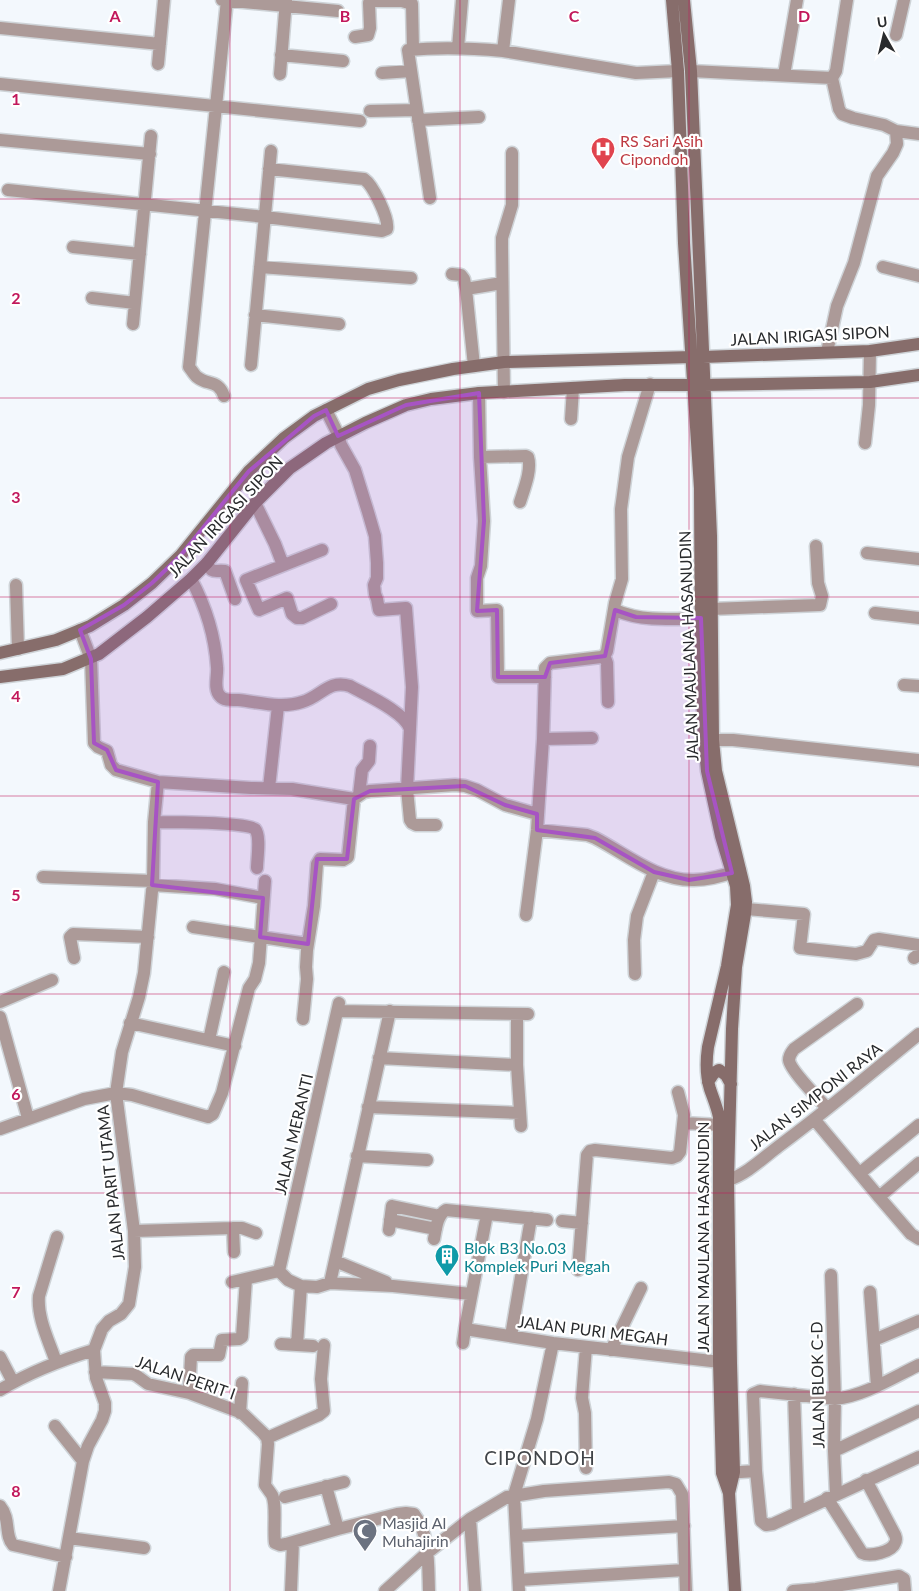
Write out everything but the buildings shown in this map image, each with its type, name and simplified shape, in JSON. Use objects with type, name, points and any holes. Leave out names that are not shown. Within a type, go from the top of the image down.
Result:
[{"type":"street","points":[[158,64],[164,0]]},
{"type":"street","points":[[222,0],[286,3],[338,11]]},
{"type":"street","points":[[224,396],[222,390],[214,383],[198,378],[189,367],[227,0]]},
{"type":"street","points":[[458,48],[462,0]]},
{"type":"street","points":[[504,51],[509,0]]},
{"type":"street","name":"JALAN MAULANA HASANUDIN","points":[[672,0],[683,210],[696,383],[711,536],[711,609],[718,740],[707,771],[716,815],[736,886],[737,905],[723,985],[708,1047],[708,1082],[716,1105],[713,1121],[724,1296]]},
{"type":"street","name":"JALAN MAULANA HASANUDIN","points":[[684,0],[676,71],[697,209],[694,359]]},
{"type":"street","points":[[784,75],[797,0]]},
{"type":"street","points":[[847,0],[836,71],[832,78],[839,109],[842,114],[853,118],[884,125],[896,131],[919,134]]},
{"type":"street","points":[[896,34],[904,0]]},
{"type":"street","points":[[354,37],[368,36],[370,28],[369,3],[373,1],[402,1],[412,4],[413,49]]},
{"type":"street","points":[[280,74],[286,3]]},
{"type":"street","points":[[0,28],[160,44]]},
{"type":"street","points":[[430,198],[408,50],[458,48],[504,51],[636,74],[676,71],[832,78]]},
{"type":"street","points":[[281,56],[343,60]]},
{"type":"street","points":[[382,73],[411,71]]},
{"type":"street","points":[[0,84],[360,121]]},
{"type":"street","points":[[370,111],[479,117]]},
{"type":"street","points":[[827,352],[837,306],[854,263],[877,176],[897,144],[896,131]]},
{"type":"street","points":[[133,324],[151,136]]},
{"type":"street","points":[[0,140],[150,154]]},
{"type":"street","points":[[251,364],[271,151]]},
{"type":"street","points":[[505,391],[502,238],[512,205],[512,153]]},
{"type":"street","points":[[8,190],[265,216],[382,232],[387,229],[388,225],[373,190],[364,179],[269,169]]},
{"type":"street","points":[[683,210],[697,209]]},
{"type":"street","points":[[73,247],[140,254]]},
{"type":"street","points":[[260,266],[410,278]]},
{"type":"street","points":[[884,267],[919,276]]},
{"type":"street","points":[[452,274],[461,275],[464,279],[474,366]]},
{"type":"street","points":[[466,289],[502,283]]},
{"type":"street","points":[[92,298],[135,303]]},
{"type":"street","points":[[255,315],[339,324]]},
{"type":"street","name":"JALAN IRIGASI SIPON","points":[[0,653],[81,633],[124,605],[152,583],[181,555],[250,471],[284,438],[314,416],[327,413],[368,389],[391,382],[474,366],[504,363],[657,358],[694,359],[827,352],[870,352],[919,344]]},
{"type":"street","points":[[865,443],[870,380],[870,352]]},
{"type":"street","name":"JALAN IRIGASI SIPON","points":[[0,677],[63,669],[99,654],[147,617],[191,579],[256,503],[290,468],[337,434],[406,405],[431,399],[505,391],[655,384],[870,380],[919,375]]},
{"type":"street","name":"JALAN MAULANA HASANUDIN","points":[[696,383],[700,488],[698,619],[701,671],[718,740]]},
{"type":"street","points":[[604,655],[608,648],[622,579],[620,527],[628,457],[655,384]]},
{"type":"street","points":[[571,419],[573,388]]},
{"type":"street","points":[[479,394],[484,521],[481,566],[477,578],[477,612],[497,610],[498,678],[545,677]]},
{"type":"street","points":[[327,413],[355,470],[374,536],[377,563],[377,578],[374,585],[379,610],[406,608],[412,687],[407,788],[410,820],[416,825],[436,825]]},
{"type":"street","points":[[480,457],[528,457],[528,473],[520,502]]},
{"type":"street","points":[[256,503],[283,565]]},
{"type":"street","points":[[711,609],[820,605],[822,596],[818,583],[816,546]]},
{"type":"street","points":[[322,550],[246,580],[259,610],[287,598],[292,614],[297,618],[302,618],[331,604]]},
{"type":"street","points":[[867,553],[919,559]]},
{"type":"street","points":[[206,562],[210,569],[214,571],[225,571],[235,599]]},
{"type":"street","points":[[191,579],[197,590],[212,634],[219,696],[229,700],[251,701],[278,706],[309,700],[335,684],[342,684],[350,686],[400,715],[408,723],[410,729]]},
{"type":"street","points":[[16,585],[18,649]]},
{"type":"street","points":[[615,610],[636,617],[698,619]]},
{"type":"street","points":[[875,613],[919,618]]},
{"type":"street","points":[[81,633],[91,657],[94,743],[107,751],[111,765],[116,770],[158,782],[292,789],[356,797],[370,791],[455,785],[465,786],[477,790],[505,806],[537,814]]},
{"type":"street","points":[[526,915],[536,830],[546,666],[604,655]]},
{"type":"street","points":[[604,655],[607,663],[608,702]]},
{"type":"street","points":[[904,685],[919,686]]},
{"type":"street","points":[[268,788],[278,706]]},
{"type":"street","points":[[543,739],[592,738]]},
{"type":"street","points":[[718,740],[919,760]]},
{"type":"street","points":[[303,1019],[308,979],[306,967],[308,944],[318,861],[322,859],[343,860],[348,857],[356,797],[362,770],[369,761],[370,746]]},
{"type":"street","name":"JALAN PARIT UTAMA","points":[[59,1591],[83,1461],[105,1411],[105,1403],[95,1372],[94,1350],[102,1328],[121,1314],[129,1304],[135,1267],[134,1231],[116,1093],[122,1052],[139,997],[144,973],[153,883],[154,822],[158,782]]},
{"type":"street","points":[[154,822],[251,826],[255,828],[257,833],[257,868]]},
{"type":"street","points":[[536,830],[587,835],[654,872],[689,880],[705,879],[732,873]]},
{"type":"street","points":[[635,974],[634,940],[637,916],[654,872]]},
{"type":"street","name":"JALAN MAULANA HASANUDIN","points":[[732,873],[744,886],[746,908],[736,967],[731,1052],[731,1179],[721,1362],[735,1591]]},
{"type":"street","points":[[43,877],[153,883],[215,889],[263,898]]},
{"type":"street","points":[[0,1129],[84,1099],[116,1093],[132,1095],[208,1117],[214,1114],[222,1093],[249,988],[255,979],[259,963],[263,898],[266,881]]},
{"type":"street","points":[[746,908],[804,914],[800,948],[856,954],[868,951],[874,940],[879,939],[919,945]]},
{"type":"street","points":[[193,927],[308,944]]},
{"type":"street","points":[[74,958],[70,937],[73,934],[148,937]]},
{"type":"street","points":[[208,1040],[224,972]]},
{"type":"street","points":[[0,1002],[52,980]]},
{"type":"street","points":[[827,1108],[795,1072],[789,1060],[790,1054],[794,1049],[857,1004]]},
{"type":"street","name":"JALAN MERANTI","points":[[279,1271],[338,1007],[390,1011]]},
{"type":"street","points":[[330,1283],[390,1011],[522,1014],[517,1065],[520,1126]]},
{"type":"street","points":[[0,1017],[28,1118]]},
{"type":"street","points":[[130,1023],[235,1046]]},
{"type":"street","name":"JALAN SIMPONI RAYA","points":[[731,1179],[751,1167],[814,1119],[919,1034]]},
{"type":"street","points":[[708,1047],[713,1061],[719,1064],[727,1062],[731,1052]]},
{"type":"street","points":[[379,1058],[517,1065]]},
{"type":"street","points":[[708,1082],[712,1075],[719,1070],[726,1075],[731,1084]]},
{"type":"street","points":[[578,1270],[587,1155],[590,1150],[595,1150],[672,1158],[677,1156],[680,1152],[688,1119],[678,1092]]},
{"type":"street","points":[[368,1106],[520,1113]]},
{"type":"street","points":[[688,1119],[713,1121]]},
{"type":"street","points":[[814,1119],[911,1234],[919,1239]]},
{"type":"street","points":[[860,1173],[919,1125]]},
{"type":"street","points":[[357,1156],[428,1160]]},
{"type":"street","points":[[879,1197],[919,1163]]},
{"type":"street","points":[[440,1216],[392,1206],[390,1225],[435,1234],[442,1212],[450,1210],[547,1220]]},
{"type":"street","points":[[463,1342],[487,1214]]},
{"type":"street","points":[[511,1336],[531,1218]]},
{"type":"street","points":[[562,1221],[582,1223]]},
{"type":"street","points":[[233,1228],[234,1252]]},
{"type":"street","points":[[134,1231],[242,1228],[256,1232]]},
{"type":"street","points":[[56,1362],[40,1315],[38,1302],[57,1237]]},
{"type":"street","points":[[335,1261],[394,1286]]},
{"type":"street","points":[[232,1282],[279,1271],[288,1280],[302,1286],[317,1287],[330,1283],[394,1286],[471,1294]]},
{"type":"street","name":"JALAN BLOK C-D","points":[[831,1275],[834,1399],[834,1451],[831,1496]]},
{"type":"street","points":[[189,1393],[192,1355],[219,1355],[222,1340],[239,1339],[242,1336],[246,1279]]},
{"type":"street","points":[[297,1345],[302,1286]]},
{"type":"street","points":[[611,1350],[641,1288]]},
{"type":"street","points":[[870,1292],[877,1386]]},
{"type":"street","points":[[874,1340],[919,1321]]},
{"type":"street","name":"JALAN PURI MEGAH","points":[[465,1328],[553,1343],[721,1362]]},
{"type":"street","points":[[553,1343],[537,1419],[514,1495],[519,1586],[685,1570]]},
{"type":"street","points":[[281,1344],[319,1346],[324,1411],[267,1438],[268,1451],[265,1485],[274,1500],[275,1543],[280,1545],[293,1542],[397,1514],[414,1514],[419,1520],[424,1534],[429,1591]]},
{"type":"street","points":[[586,1347],[582,1398],[585,1413],[586,1468]]},
{"type":"street","points":[[0,1390],[56,1362],[94,1350]]},
{"type":"street","points":[[0,1357],[13,1382]]},
{"type":"street","points":[[919,1365],[877,1386],[854,1395],[834,1399],[760,1391],[754,1394],[756,1471],[760,1521],[766,1525],[773,1524],[919,1457]]},
{"type":"street","name":"JALAN PERIT I","points":[[95,1372],[133,1374],[148,1384],[189,1393],[214,1401],[242,1413],[267,1438]]},
{"type":"street","points":[[240,1413],[242,1383]]},
{"type":"street","points":[[794,1394],[798,1512]]},
{"type":"street","points":[[834,1451],[919,1411]]},
{"type":"street","points":[[55,1426],[83,1461]]},
{"type":"street","points":[[728,1472],[756,1471]]},
{"type":"street","points":[[831,1496],[862,1553],[870,1555],[884,1551],[895,1545],[895,1535],[866,1480]]},
{"type":"street","points":[[285,1497],[344,1482]]},
{"type":"street","points":[[384,1591],[427,1553],[470,1519],[507,1497],[544,1491],[670,1482],[676,1484],[682,1494],[686,1591]]},
{"type":"street","points":[[326,1486],[338,1529]]},
{"type":"street","points":[[0,1506],[7,1519],[10,1540],[13,1545],[66,1557]]},
{"type":"street","points":[[470,1519],[474,1591]]},
{"type":"street","points":[[516,1536],[684,1526]]},
{"type":"street","points":[[69,1538],[144,1548]]},
{"type":"street","points":[[291,1591],[293,1542]]},
{"type":"street","points":[[793,1591],[899,1576],[904,1579],[905,1591]]},
{"type":"highlighted area","points":[[479,393],[484,521],[477,611],[497,610],[498,677],[545,677],[550,663],[605,656],[615,610],[636,617],[701,618],[707,771],[732,873],[689,880],[654,872],[595,838],[537,830],[537,814],[505,805],[465,786],[370,791],[354,799],[347,859],[317,859],[308,944],[260,937],[263,898],[152,885],[158,782],[116,770],[107,750],[94,743],[91,659],[80,630],[124,605],[152,583],[181,555],[249,471],[314,416],[326,410],[338,436],[406,405]]},
{"type":"place","name":"RS Sari Asih Cipondoh","points":[[603,170]]},
{"type":"place","name":"Blok B3 No.03 Komplek Puri Megah","points":[[447,1277]]},
{"type":"place","name":"Masjid Al Muhajirin","points":[[365,1552]]},
{"type":"district","name":"CIPONDOH","points":[[540,1457]]}]
